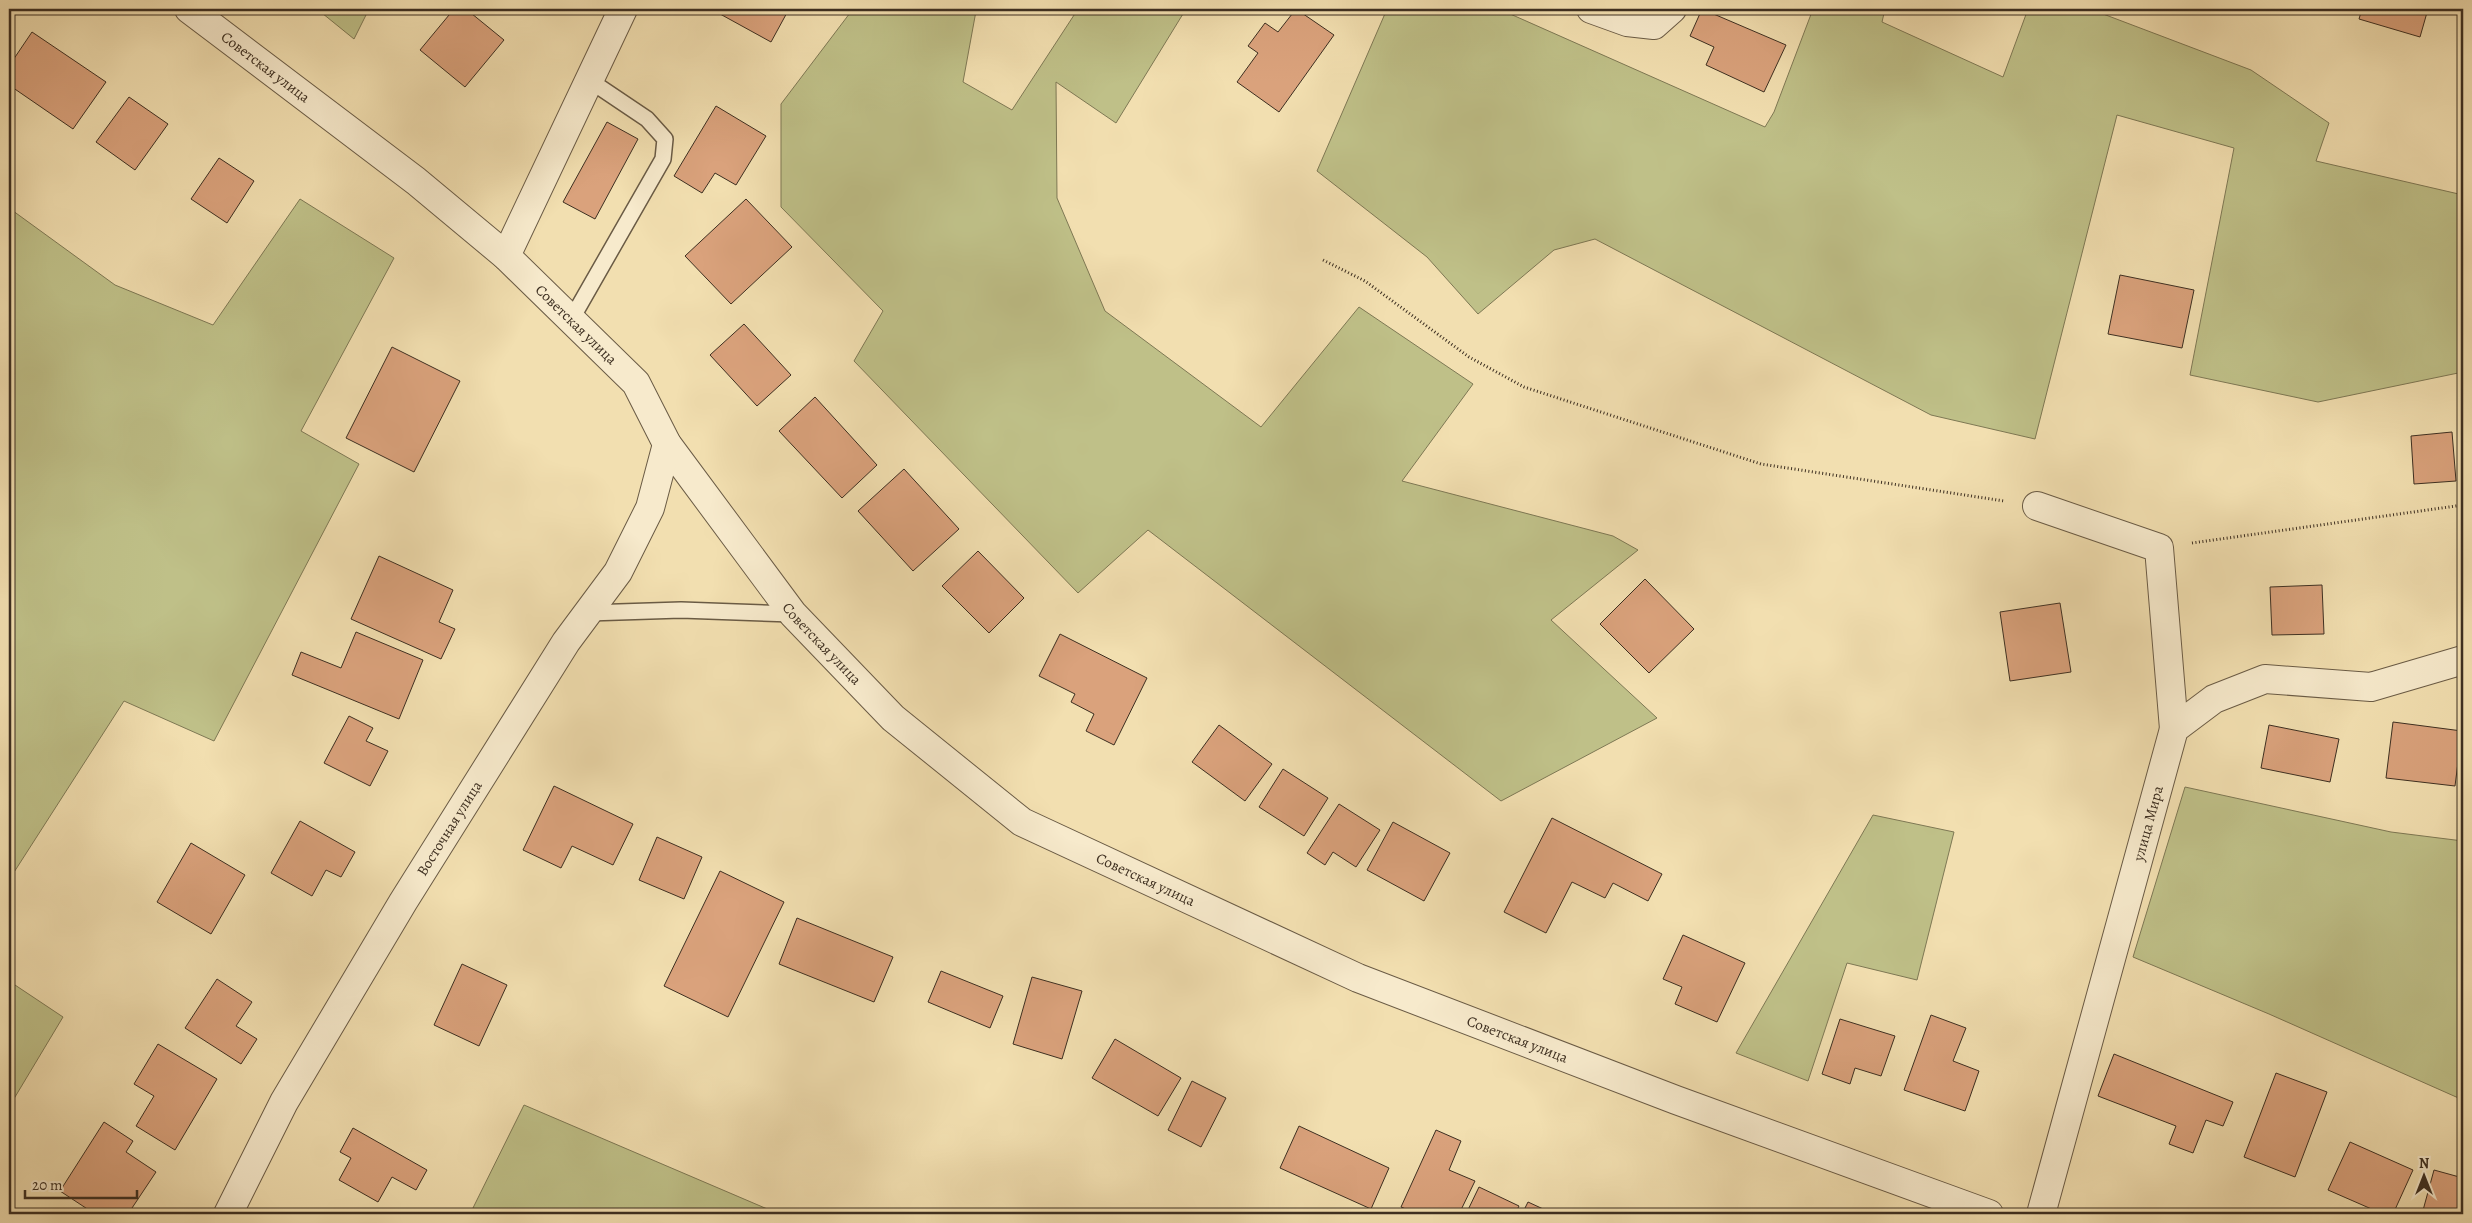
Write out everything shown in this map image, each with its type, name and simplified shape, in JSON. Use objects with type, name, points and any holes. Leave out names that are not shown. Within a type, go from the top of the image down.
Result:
[{"type":"street","name":"Советская улица","points":[[189,9],[416,181],[506,256],[572,320],[636,383],[667,444],[793,614],[893,718],[1022,822],[1358,978],[1676,1100],[1989,1214]]},
{"type":"street","points":[[506,256],[623,9]]},
{"type":"street","points":[[1591,9],[1627,22],[1654,25],[1672,9]]},
{"type":"street","name":"Восточная улица","points":[[228,1214],[284,1102],[403,902],[566,642],[618,572],[650,508],[667,444]]},
{"type":"street","points":[[2037,506],[2159,548],[2174,729]]},
{"type":"street","points":[[2174,729],[2214,699],[2265,679],[2371,687],[2463,660]]},
{"type":"street","name":"улица Мира","points":[[2041,1214],[2174,729]]},
{"type":"lane","points":[[572,320],[663,159],[665,139],[647,119],[589,80]]},
{"type":"lane","points":[[588,613],[681,610],[793,614]]},
{"type":"path","points":[[1322,260],[1364,281],[1469,357],[1524,387],[1762,464],[2037,506]]},
{"type":"path","points":[[2159,548],[2463,505]]},
{"type":"green space","points":[[317,9],[369,9],[354,39]]},
{"type":"green space","points":[[853,9],[974,9],[976,11],[963,82],[1012,110],[1078,9],[1186,9],[1116,123],[1056,82],[1057,198],[1105,311],[1261,427],[1359,307],[1473,384],[1402,481],[1613,536],[1638,550],[1551,620],[1657,718],[1501,801],[1148,530],[1078,593],[854,361],[883,311],[781,207],[781,104]]},
{"type":"green space","points":[[1387,9],[1499,9],[1765,127],[1774,112],[1813,9],[1885,9],[1882,22],[2003,77],[2028,9],[2090,9],[2251,70],[2329,123],[2316,161],[2463,195],[2463,372],[2318,402],[2190,375],[2234,148],[2117,115],[2035,439],[1931,415],[1595,239],[1554,250],[1478,314],[1427,257],[1317,171]]},
{"type":"green space","points":[[300,199],[394,258],[301,431],[359,464],[214,741],[124,701],[9,880],[9,208],[115,285],[213,325]]},
{"type":"green space","points":[[2185,787],[2391,832],[2463,841],[2463,1100],[2269,1014],[2133,957]]},
{"type":"green space","points":[[1873,815],[1954,832],[1917,980],[1847,963],[1808,1081],[1736,1053]]},
{"type":"green space","points":[[9,981],[63,1017],[9,1107]]},
{"type":"green space","points":[[524,1105],[779,1214],[470,1214]]},
{"type":"building","points":[[454,9],[466,9],[504,40],[465,87],[420,50]]},
{"type":"building","points":[[711,9],[789,9],[771,42]]},
{"type":"building","points":[[1296,9],[1334,35],[1279,112],[1237,82],[1258,53],[1248,46],[1265,23],[1278,32]]},
{"type":"building","points":[[1702,9],[1786,45],[1764,92],[1706,65],[1714,47],[1690,36]]},
{"type":"building","points":[[2362,9],[2428,9],[2420,37],[2359,19]]},
{"type":"building","points":[[32,32],[106,82],[73,129],[9,85],[9,66]]},
{"type":"building","points":[[129,97],[168,124],[135,170],[96,142]]},
{"type":"building","points":[[716,106],[766,136],[736,185],[715,173],[702,193],[674,176]]},
{"type":"building","points":[[607,122],[638,139],[595,219],[563,202]]},
{"type":"building","points":[[219,158],[254,181],[227,223],[191,199]]},
{"type":"building","points":[[746,199],[792,247],[731,304],[685,256]]},
{"type":"building","points":[[2120,275],[2194,290],[2182,348],[2108,334]]},
{"type":"building","points":[[744,324],[791,375],[757,406],[710,355]]},
{"type":"building","points":[[392,347],[460,381],[414,472],[346,438]]},
{"type":"building","points":[[815,397],[877,465],[842,498],[779,431]]},
{"type":"building","points":[[2452,432],[2456,481],[2414,484],[2411,436]]},
{"type":"building","points":[[904,469],[959,529],[913,571],[858,511]]},
{"type":"building","points":[[978,551],[1024,598],[989,633],[942,586]]},
{"type":"building","points":[[379,556],[453,590],[439,622],[455,629],[441,659],[351,619]]},
{"type":"building","points":[[1645,579],[1694,629],[1649,673],[1600,624]]},
{"type":"building","points":[[2322,585],[2324,634],[2272,635],[2270,587]]},
{"type":"building","points":[[2060,603],[2071,672],[2010,681],[2000,612]]},
{"type":"building","points":[[356,632],[423,660],[399,719],[292,675],[301,652],[341,668]]},
{"type":"building","points":[[1060,634],[1147,678],[1114,745],[1086,731],[1094,714],[1071,702],[1075,694],[1039,676]]},
{"type":"building","points":[[349,716],[373,728],[366,741],[388,751],[370,786],[324,763]]},
{"type":"building","points":[[2393,722],[2462,731],[2455,786],[2386,778]]},
{"type":"building","points":[[1219,725],[1272,764],[1245,801],[1192,762]]},
{"type":"building","points":[[2269,725],[2339,739],[2330,782],[2261,768]]},
{"type":"building","points":[[1283,769],[1328,798],[1304,836],[1259,807]]},
{"type":"building","points":[[554,786],[633,824],[613,865],[572,846],[561,868],[523,850]]},
{"type":"building","points":[[1339,804],[1380,830],[1356,867],[1333,852],[1325,865],[1307,853]]},
{"type":"building","points":[[1552,818],[1662,874],[1648,901],[1613,883],[1605,898],[1572,882],[1546,933],[1504,912]]},
{"type":"building","points":[[300,821],[355,852],[341,877],[326,870],[312,896],[271,873]]},
{"type":"building","points":[[1393,822],[1450,853],[1424,901],[1367,870]]},
{"type":"building","points":[[657,837],[702,857],[684,899],[639,880]]},
{"type":"building","points":[[191,843],[245,875],[211,934],[157,902]]},
{"type":"building","points":[[720,871],[784,902],[728,1017],[664,986]]},
{"type":"building","points":[[797,918],[893,957],[874,1002],[779,964]]},
{"type":"building","points":[[1683,935],[1745,963],[1717,1022],[1675,1004],[1682,987],[1663,979]]},
{"type":"building","points":[[462,964],[507,985],[479,1046],[434,1025]]},
{"type":"building","points":[[941,971],[1003,996],[990,1028],[928,1002]]},
{"type":"building","points":[[1032,977],[1082,991],[1062,1059],[1013,1044]]},
{"type":"building","points":[[217,979],[252,1002],[236,1026],[257,1039],[241,1064],[185,1028]]},
{"type":"building","points":[[1931,1015],[1966,1028],[1953,1061],[1979,1071],[1965,1111],[1904,1090]]},
{"type":"building","points":[[1840,1019],[1895,1036],[1881,1076],[1855,1068],[1850,1084],[1822,1074]]},
{"type":"building","points":[[1115,1039],[1181,1078],[1158,1116],[1092,1078]]},
{"type":"building","points":[[158,1044],[217,1079],[175,1150],[136,1126],[154,1096],[134,1084]]},
{"type":"building","points":[[2114,1054],[2233,1102],[2223,1126],[2206,1120],[2193,1153],[2169,1144],[2176,1126],[2098,1096]]},
{"type":"building","points":[[2276,1073],[2327,1092],[2295,1177],[2244,1157]]},
{"type":"building","points":[[1192,1081],[1226,1098],[1201,1147],[1168,1130]]},
{"type":"building","points":[[104,1122],[133,1141],[126,1152],[156,1172],[128,1214],[95,1214],[60,1191]]},
{"type":"building","points":[[1299,1126],[1389,1168],[1371,1209],[1280,1168]]},
{"type":"building","points":[[353,1128],[427,1170],[416,1190],[392,1177],[378,1202],[339,1180],[351,1158],[340,1152]]},
{"type":"building","points":[[1436,1130],[1461,1141],[1449,1170],[1475,1181],[1459,1214],[1418,1214],[1401,1207]]},
{"type":"building","points":[[2350,1142],[2413,1170],[2393,1214],[2383,1214],[2328,1190]]},
{"type":"building","points":[[2434,1170],[2463,1178],[2463,1214],[2422,1214]]},
{"type":"building","points":[[1479,1187],[1519,1206],[1515,1214],[1466,1214]]},
{"type":"building","points":[[1528,1202],[1554,1214],[1522,1214]]}]
